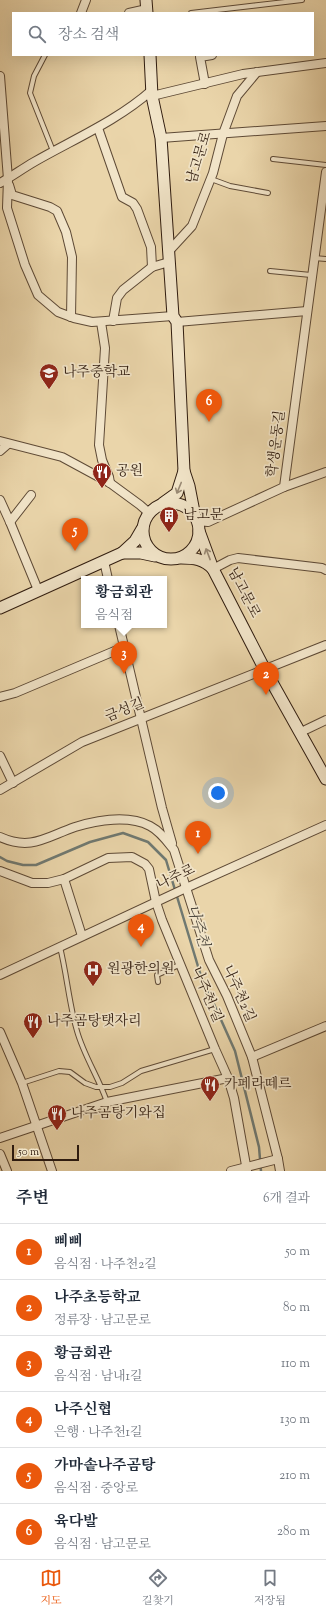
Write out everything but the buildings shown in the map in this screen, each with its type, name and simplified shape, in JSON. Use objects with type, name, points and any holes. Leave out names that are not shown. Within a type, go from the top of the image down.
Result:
[{"type":"street","points":[[81,12],[86,0]]},
{"type":"street","points":[[132,12],[147,7]]},
{"type":"street","name":"남고문로","points":[[150,56],[152,93],[161,138],[175,319],[184,471]]},
{"type":"street","points":[[205,84],[200,57],[206,56]]},
{"type":"street","points":[[0,184],[53,151],[98,128],[152,93],[205,84],[257,72],[326,63]]},
{"type":"street","name":"남고문로","points":[[169,256],[192,226],[210,179],[223,134],[237,96],[257,72]]},
{"type":"street","points":[[0,76],[8,179],[9,213],[26,265],[38,295],[58,312],[92,322],[101,322],[307,311]]},
{"type":"street","points":[[161,138],[326,126]]},
{"type":"street","points":[[98,128],[122,197],[133,203],[137,209],[151,247],[152,267]]},
{"type":"street","name":"학생운동길","points":[[197,523],[208,522],[284,487],[311,275],[326,172]]},
{"type":"street","points":[[8,179],[12,195],[50,207],[57,211],[66,232],[72,257],[71,317]]},
{"type":"street","points":[[114,321],[117,298],[123,290],[152,267],[169,256]]},
{"type":"street","points":[[101,322],[105,348],[99,445],[102,460],[110,483]]},
{"type":"street","points":[[0,451],[4,443],[62,457],[110,483],[149,513]]},
{"type":"street","points":[[0,608],[122,553],[135,541],[149,513],[177,493],[184,471]]},
{"type":"street","points":[[184,471],[189,486],[197,523],[213,569]]},
{"type":"street","points":[[284,487],[326,472]]},
{"type":"street","points":[[10,522],[30,496]]},
{"type":"street","points":[[0,500],[38,590]]},
{"type":"street","points":[[122,553],[148,554],[162,559],[171,560],[188,554],[194,547],[198,539],[197,523],[186,507],[168,503],[158,506]]},
{"type":"street","points":[[142,529],[143,538],[147,547],[162,559]]},
{"type":"street","points":[[180,558],[202,560],[213,569]]},
{"type":"street","name":"남고문로","points":[[324,772],[265,670],[213,569],[230,560],[238,558],[322,568],[326,570]]},
{"type":"street","points":[[104,561],[107,576]]},
{"type":"street","points":[[120,628],[168,831],[174,850]]},
{"type":"street","name":"금성길","points":[[0,790],[82,742],[326,645]]},
{"type":"street","points":[[0,697],[15,693],[124,647]]},
{"type":"street","points":[[301,732],[326,720]]},
{"type":"street","points":[[0,756],[13,783]]},
{"type":"street","name":"나주천2길","points":[[0,836],[18,843],[35,843],[77,827],[107,821],[134,821],[151,826],[158,831],[174,850],[184,889],[209,960],[227,996],[252,1056],[280,1171]]},
{"type":"street","name":"나주로","points":[[0,975],[184,889],[326,825]]},
{"type":"street","name":"나주천1길","points":[[0,871],[32,883],[48,883],[64,879],[108,858],[132,857],[145,864],[149,869],[157,902],[179,965],[214,1049],[228,1078],[234,1098],[247,1169]]},
{"type":"street","points":[[64,879],[82,936]]},
{"type":"street","points":[[252,1056],[326,1027]]},
{"type":"street","points":[[0,1032],[22,1083],[52,1171]]},
{"type":"street","points":[[0,1138],[107,1102],[228,1078]]},
{"type":"street","points":[[0,1154],[7,1171]]},
{"type":"street","points":[[231,1171],[247,1169],[278,1159]]},
{"type":"lane","points":[[200,12],[302,0]]},
{"type":"lane","points":[[44,56],[34,76],[30,93],[53,151]]},
{"type":"lane","points":[[273,158],[326,165]]},
{"type":"lane","points":[[210,179],[230,186],[268,193]]},
{"type":"lane","points":[[314,258],[326,260]]},
{"type":"lane","points":[[270,271],[311,275]]},
{"type":"lane","points":[[60,947],[66,968],[72,1012],[77,1032],[102,1087],[107,1102]]},
{"type":"lane","points":[[158,982],[157,975],[179,965]]},
{"type":"lane","points":[[22,1083],[59,1071],[70,1072],[85,1083],[96,1087],[110,1087],[122,1083],[141,1071],[214,1049]]},
{"type":"waterway","name":"나주천","points":[[0,857],[7,861],[23,865],[36,865],[90,842],[123,833],[148,842],[166,860],[200,973],[235,1051],[259,1147],[261,1171]]},
{"type":"place","name":"나주중학교","points":[[49,390]]},
{"type":"place","name":"육다발","points":[[209,422]]},
{"type":"place","name":"공원","points":[[102,489]]},
{"type":"place","name":"남고문","points":[[169,533]]},
{"type":"place","name":"가마솥나주곰탕","points":[[75,551]]},
{"type":"place","name":"황금회관","points":[[124,674]]},
{"type":"place","name":"나주초등학교","points":[[266,695]]},
{"type":"place","name":"삐삐","points":[[198,854]]},
{"type":"place","name":"나주신협","points":[[141,947]]},
{"type":"place","name":"원광한의원","points":[[93,987]]},
{"type":"place","name":"나주곰탕탯자리","points":[[33,1039]]},
{"type":"place","name":"카페라떼르","points":[[210,1102]]},
{"type":"place","name":"나주곰탕기와집","points":[[57,1131]]}]
